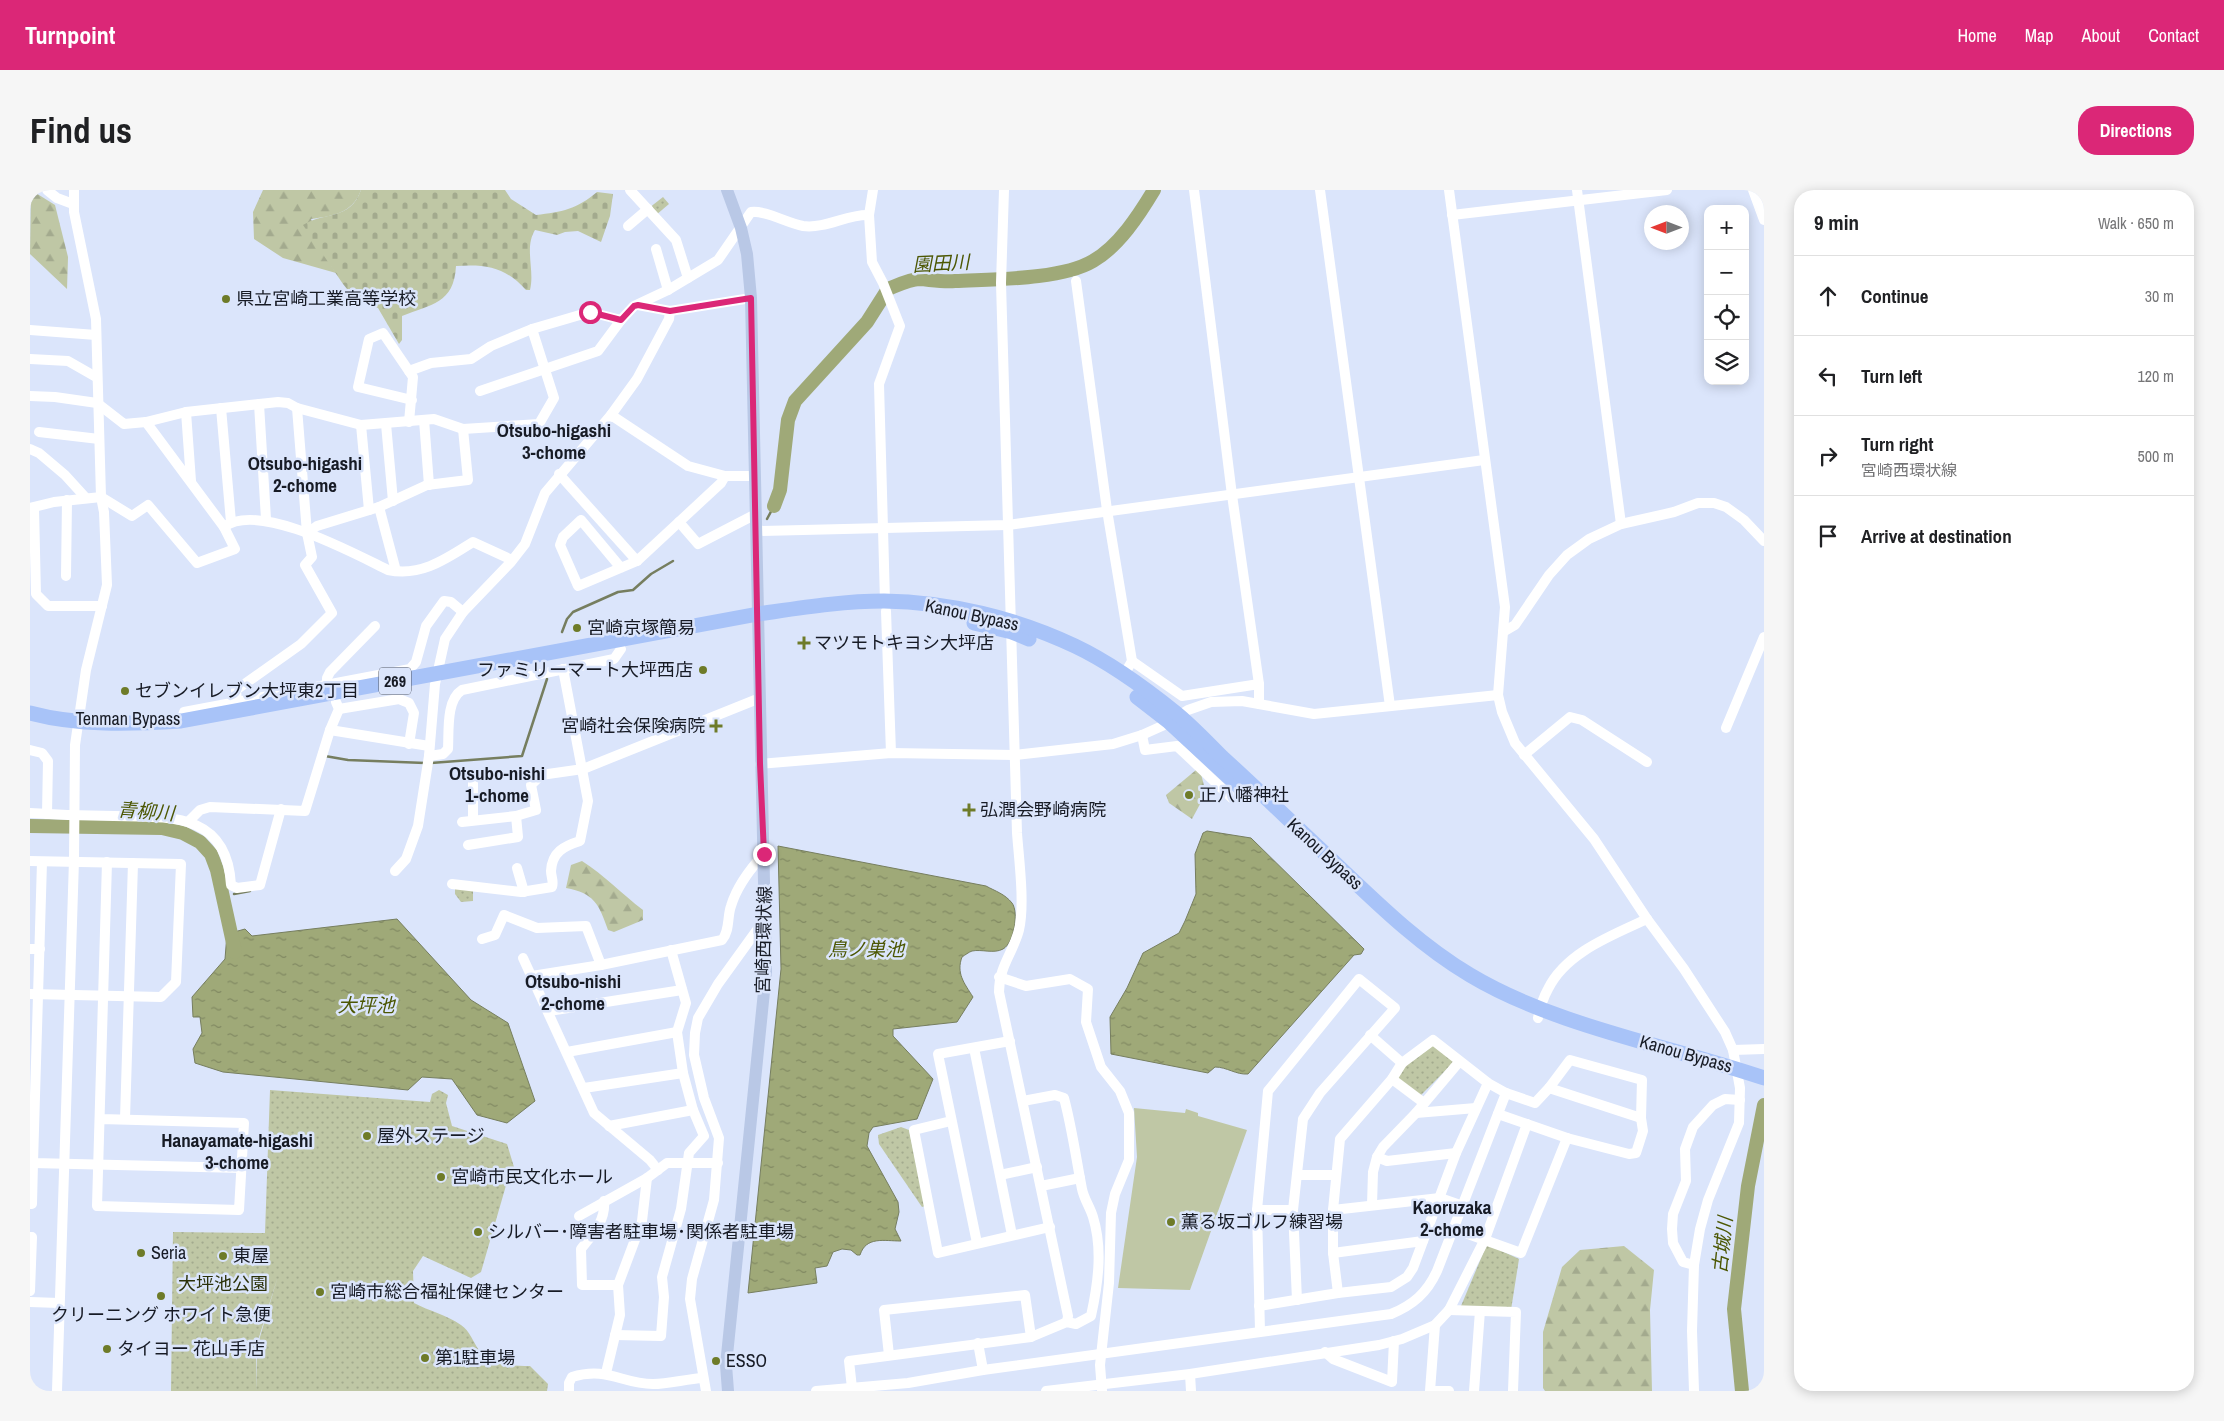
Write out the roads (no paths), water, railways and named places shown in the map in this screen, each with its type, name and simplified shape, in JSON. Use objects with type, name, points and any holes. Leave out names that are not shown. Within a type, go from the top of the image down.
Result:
[{"type":"highway","name":"Kanou Bypass","points":[[758,619],[825,604],[886,606],[1012,626],[1076,646],[1124,675],[1173,718],[1401,934],[1467,984],[1504,1004],[1614,1033],[1722,1068],[1764,1078]]},
{"type":"highway","name":"Tenman Bypass","points":[[30,713],[77,726],[181,720],[621,649],[758,619]]},
{"type":"highway","name":"Tenman Bypass","points":[[30,722],[149,733],[187,729],[337,706],[436,679],[758,619]]},
{"type":"highway","name":"Kanou Bypass","points":[[1012,626],[1072,655],[1119,682],[1173,718]]},
{"type":"highway","name":"Kanou Bypass","points":[[1722,1068],[1764,1087]]},
{"type":"main road","name":"宮崎西環状線","points":[[727,190],[748,254],[751,298],[760,764],[766,921],[766,972],[726,1365],[728,1391]]},
{"type":"street","points":[[47,190],[57,198],[73,204]]},
{"type":"street","points":[[56,1391],[77,726],[88,659],[107,585],[104,512],[101,497],[94,303],[73,204],[74,190]]},
{"type":"street","points":[[630,190],[676,240],[688,278]]},
{"type":"street","points":[[873,190],[869,216],[872,262],[884,283],[900,326],[879,384],[891,753]]},
{"type":"street","points":[[1004,190],[1001,283],[1017,833],[1021,888],[1019,929],[999,977],[999,992],[1050,1227],[1068,1316],[1067,1322]]},
{"type":"street","points":[[1194,190],[1232,495],[1259,684],[1259,704]]},
{"type":"street","points":[[1320,190],[1390,706]]},
{"type":"street","points":[[1448,190],[1505,607],[1498,695],[1507,727],[1524,755],[1594,838],[1647,918],[1684,969],[1725,1032],[1733,1050],[1740,1088],[1739,1123],[1708,1200],[1700,1229],[1694,1265],[1692,1331],[1694,1391]]},
{"type":"street","points":[[1452,215],[1578,195],[1667,190]]},
{"type":"street","points":[[1753,190],[1764,220]]},
{"type":"street","points":[[1578,195],[1621,524]]},
{"type":"street","points":[[628,226],[648,209]]},
{"type":"street","points":[[480,391],[598,351],[634,306],[668,290],[718,260],[751,212],[757,211],[780,220],[809,226],[829,224],[862,215],[869,216]]},
{"type":"street","points":[[656,249],[668,290]]},
{"type":"street","points":[[1076,281],[1107,510],[1132,661],[1124,675]]},
{"type":"street","points":[[638,305],[670,311],[751,298]]},
{"type":"street","points":[[395,871],[406,859],[418,826],[428,757],[436,679],[445,639],[463,612],[512,560],[524,544],[533,527],[545,493],[611,415],[647,362],[669,319],[670,311]]},
{"type":"street","points":[[409,371],[430,363],[471,359],[491,346],[532,329],[590,312],[621,320]]},
{"type":"street","points":[[30,396],[55,397],[97,403],[124,424],[146,422],[186,412],[259,404],[288,403],[297,408],[361,425],[434,419],[463,429],[539,424],[554,398],[532,329]]},
{"type":"street","points":[[30,330],[96,336]]},
{"type":"street","points":[[409,422],[412,400],[413,377],[383,333],[369,339],[358,387],[412,400]]},
{"type":"street","points":[[30,359],[68,361],[96,377]]},
{"type":"street","points":[[259,404],[266,519]]},
{"type":"street","points":[[102,606],[48,606],[36,594],[33,578],[32,508],[85,497],[101,497],[132,516],[148,505],[197,563],[235,549],[227,524],[221,408]]},
{"type":"street","points":[[237,701],[236,690],[301,644],[332,613],[306,570],[305,565],[312,557],[307,533],[297,408]]},
{"type":"street","points":[[186,412],[191,482]]},
{"type":"street","points":[[611,415],[688,466],[725,476],[754,476]]},
{"type":"street","points":[[424,420],[429,485]]},
{"type":"street","points":[[146,422],[191,482],[227,524]]},
{"type":"street","points":[[386,424],[393,501]]},
{"type":"street","points":[[361,425],[374,509],[396,571]]},
{"type":"street","points":[[307,533],[318,526],[374,509],[429,485],[468,480],[463,429]]},
{"type":"street","points":[[39,432],[99,439]]},
{"type":"street","points":[[31,451],[39,453],[65,475],[85,497]]},
{"type":"street","points":[[757,531],[1008,526],[1107,510],[1232,495],[1484,460]]},
{"type":"street","points":[[560,474],[638,561]]},
{"type":"street","points":[[621,568],[581,520],[563,537],[560,545],[578,586],[638,561],[720,483],[725,476]]},
{"type":"street","points":[[66,576],[67,500]]},
{"type":"street","points":[[1503,632],[1515,625],[1549,575],[1567,555],[1589,539],[1621,524],[1674,512],[1698,503],[1714,502],[1726,507],[1744,520],[1764,541]]},
{"type":"street","points":[[679,522],[698,544],[756,514]]},
{"type":"street","points":[[227,524],[266,519],[307,533],[388,570],[411,572],[424,569],[439,563],[473,542],[512,560]]},
{"type":"street","points":[[181,720],[184,712],[410,669],[416,662],[426,626],[444,601],[451,602],[463,612]]},
{"type":"street","points":[[327,686],[327,678],[330,672],[375,626]]},
{"type":"street","points":[[1726,728],[1764,637]]},
{"type":"street","points":[[330,730],[409,744],[428,757],[443,754],[448,749],[452,701],[456,694],[462,690],[614,659],[621,649]]},
{"type":"street","points":[[1132,661],[1182,696],[1259,684]]},
{"type":"street","points":[[452,884],[524,892],[552,887],[554,882],[551,873],[556,854],[564,846],[580,841],[588,801],[563,669]]},
{"type":"street","points":[[760,764],[891,753],[1015,755],[1113,744],[1142,736],[1173,718],[1211,702],[1235,701],[1314,714],[1498,695]]},
{"type":"street","points":[[462,822],[473,819],[516,816],[536,810],[531,785],[541,774],[583,768],[760,698]]},
{"type":"street","points":[[189,821],[200,810],[210,807],[305,811],[337,706],[398,699],[410,703],[414,713],[409,744]]},
{"type":"street","points":[[1524,755],[1570,716],[1582,720],[1647,762]]},
{"type":"street","points":[[1142,736],[1145,750],[1177,746],[1232,798]]},
{"type":"street","points":[[30,750],[42,753],[48,760],[47,814]]},
{"type":"street","points":[[473,782],[473,819]]},
{"type":"street","points":[[30,813],[74,817],[168,817],[189,821],[206,831],[219,842],[228,865],[231,885],[233,888],[242,888],[260,885],[281,810]]},
{"type":"street","points":[[468,845],[518,837],[516,816]]},
{"type":"street","points":[[532,976],[722,940],[726,935],[731,907],[739,887],[754,864],[764,854]]},
{"type":"street","points":[[30,861],[74,860],[181,864],[176,982],[161,997],[34,994]]},
{"type":"street","points":[[30,1204],[32,1204],[35,949],[42,904],[42,862]]},
{"type":"street","points":[[100,1119],[244,1123],[239,1210],[97,1206],[104,996],[106,862]]},
{"type":"street","points":[[125,1119],[133,863]]},
{"type":"street","points":[[517,868],[524,892]]},
{"type":"street","points":[[30,904],[42,904]]},
{"type":"street","points":[[482,939],[495,935],[504,915],[537,928],[586,926],[601,964]]},
{"type":"street","points":[[1539,1013],[1548,988],[1559,972],[1574,958],[1647,918]]},
{"type":"street","points":[[706,1391],[699,1339],[690,1299],[692,1279],[714,1200],[719,1138],[704,1098],[694,1055],[696,1025],[718,984],[757,930],[766,921]]},
{"type":"street","points":[[615,1335],[661,1336],[664,1297],[662,1276],[681,1209],[689,1153],[704,1136],[693,1110],[683,1073],[677,1032],[686,1003],[671,950]]},
{"type":"street","points":[[522,958],[594,1113],[650,1160],[658,1170]]},
{"type":"street","points":[[999,977],[1026,986],[1070,979],[1088,989],[1086,1022],[1100,1066],[1120,1091],[1129,1113],[1129,1160],[1115,1194],[1111,1213],[1109,1283],[1102,1354],[1102,1387]]},
{"type":"street","points":[[1260,1331],[1257,1210],[1268,1091],[1359,979],[1395,1008],[1320,1093],[1303,1119],[1293,1210],[1297,1300]]},
{"type":"street","points":[[548,1011],[682,990]]},
{"type":"street","points":[[567,1052],[677,1032]]},
{"type":"street","points":[[1370,1035],[1402,1063]]},
{"type":"street","points":[[1338,1293],[1334,1253],[1333,1210],[1340,1139],[1392,1079],[1402,1063],[1433,1040],[1488,1084],[1506,1093],[1535,1103],[1570,1060],[1642,1080],[1641,1118],[1643,1131],[1636,1153],[1629,1154],[1567,1138],[1498,1114]]},
{"type":"street","points":[[977,1243],[938,1054],[1010,1041]]},
{"type":"street","points":[[974,1048],[1012,1235]]},
{"type":"street","points":[[1733,1050],[1764,1049]]},
{"type":"street","points":[[1372,1205],[1373,1172],[1377,1157],[1383,1147],[1416,1113],[1459,1062]]},
{"type":"street","points":[[584,1088],[683,1073]]},
{"type":"street","points":[[1392,1079],[1424,1103]]},
{"type":"street","points":[[1259,1306],[1338,1293],[1391,1287],[1407,1276],[1413,1268],[1456,1153],[1488,1084]]},
{"type":"street","points":[[1549,1088],[1641,1118]]},
{"type":"street","points":[[816,1391],[909,1387],[983,1370],[1391,1314],[1408,1307],[1422,1296],[1432,1284],[1506,1093]]},
{"type":"street","points":[[852,1388],[849,1361],[1031,1337],[1067,1322],[1076,1324],[1091,1316],[1099,1280],[1097,1242],[1093,1217],[1084,1198],[1072,1128],[1064,1098],[1055,1095],[1023,1101]]},
{"type":"street","points":[[1694,1265],[1683,1262],[1673,1243],[1673,1214],[1686,1181],[1684,1149],[1693,1127],[1713,1105],[1725,1099],[1740,1100]]},
{"type":"street","points":[[1416,1113],[1476,1108]]},
{"type":"street","points":[[609,1126],[693,1110]]},
{"type":"street","points":[[951,1121],[914,1130],[938,1253],[1050,1227]]},
{"type":"street","points":[[1046,1391],[1102,1387],[1394,1341],[1435,1325],[1450,1310],[1485,1238],[1527,1124]]},
{"type":"street","points":[[1454,1229],[1485,1238],[1521,1253],[1567,1138]]},
{"type":"street","points":[[1377,1157],[1387,1160],[1456,1153]]},
{"type":"street","points":[[32,1163],[242,1168]]},
{"type":"street","points":[[579,1216],[647,1178],[667,1163],[718,1163]]},
{"type":"street","points":[[1000,1175],[1037,1168]]},
{"type":"street","points":[[1297,1175],[1335,1175]]},
{"type":"street","points":[[606,1373],[620,1316],[618,1285],[642,1221],[647,1178]]},
{"type":"street","points":[[1041,1186],[1080,1178]]},
{"type":"street","points":[[1333,1210],[1440,1198],[1463,1206]]},
{"type":"street","points":[[604,1201],[605,1208],[598,1228],[581,1249],[582,1285],[618,1285]]},
{"type":"street","points":[[1257,1210],[1293,1210]]},
{"type":"street","points":[[30,1237],[32,1237],[30,1291]]},
{"type":"street","points":[[1097,1242],[1110,1240]]},
{"type":"street","points":[[1334,1253],[1423,1241]]},
{"type":"street","points":[[889,1355],[884,1310],[1026,1295],[1031,1337]]},
{"type":"street","points":[[30,1302],[59,1304]]},
{"type":"street","points":[[1450,1310],[1516,1312],[1513,1391]]},
{"type":"street","points":[[1474,1391],[1480,1311]]},
{"type":"street","points":[[1430,1391],[1435,1325]]},
{"type":"street","points":[[1325,1352],[1333,1359],[1392,1382],[1394,1341]]},
{"type":"street","points":[[978,1343],[983,1370]]},
{"type":"street","points":[[569,1391],[572,1377],[606,1373],[651,1384],[703,1378]]},
{"type":"street","points":[[1190,1374],[1191,1391]]},
{"type":"street","points":[[1436,1391],[1449,1391]]},
{"type":"water","points":[[1207,831],[1251,838],[1364,949],[1361,954],[1354,955],[1248,1074],[1215,1067],[1208,1073],[1111,1054],[1110,1017],[1127,988],[1143,953],[1179,933],[1196,894],[1195,854],[1203,833]]},
{"type":"water","name":"鳥ノ巣池","points":[[778,846],[986,886],[1003,895],[1012,903],[1015,920],[1013,934],[1007,946],[1003,949],[996,951],[972,951],[962,957],[960,973],[973,997],[957,1022],[893,1029],[893,1036],[933,1079],[917,1119],[873,1127],[869,1133],[867,1146],[898,1202],[899,1212],[895,1229],[901,1241],[882,1240],[871,1242],[863,1249],[860,1255],[851,1250],[842,1249],[833,1252],[827,1266],[815,1268],[817,1283],[748,1293],[781,969]]},
{"type":"water","name":"大坪池","points":[[397,919],[471,1000],[508,1023],[535,1101],[507,1123],[477,1115],[452,1079],[422,1077],[408,1090],[223,1072],[195,1063],[193,1049],[202,1033],[200,1017],[193,1017],[192,997],[225,959],[227,934],[245,929],[252,936]]},
{"type":"waterway","name":"園田川","points":[[774,506],[780,490],[788,420],[795,401],[867,322],[888,289],[916,279],[942,281],[1006,279],[1045,275],[1079,267],[1102,255],[1120,239],[1154,190]]},
{"type":"waterway","points":[[767,519],[774,506]]},
{"type":"waterway","points":[[562,632],[567,619],[573,612],[618,592],[633,590],[651,574],[673,561]]},
{"type":"waterway","points":[[431,763],[522,756],[547,679]]},
{"type":"waterway","points":[[325,756],[348,760],[425,763]]},
{"type":"waterway","name":"青柳川","points":[[30,826],[162,828],[183,833],[200,842],[211,854],[217,870],[235,952]]},
{"type":"waterway","points":[[234,894],[250,891]]},
{"type":"waterway","name":"古城川","points":[[1742,1391],[1734,1309],[1748,1186],[1764,1105]]},
{"type":"place","name":"県立宮崎工業高等学校","points":[[226,299]]},
{"type":"place","name":"宮崎京塚簡易","points":[[577,628]]},
{"type":"place","name":"マツモトキヨシ大坪店","points":[[804,643]]},
{"type":"place","name":"ファミリーマート大坪西店","points":[[703,670]]},
{"type":"place","name":"セブンイレブン大坪東2丁目","points":[[125,691]]},
{"type":"place","name":"宮崎社会保険病院","points":[[716,726]]},
{"type":"place","name":"正八幡神社","points":[[1189,795]]},
{"type":"place","name":"弘潤会野崎病院","points":[[969,810]]},
{"type":"place","name":"屋外ステージ","points":[[367,1136]]},
{"type":"place","name":"宮崎市民文化ホール","points":[[441,1177]]},
{"type":"place","name":"薫る坂ゴルフ練習場","points":[[1171,1222]]},
{"type":"place","name":"シルバー･障害者駐車場･関係者駐車場","points":[[478,1232]]},
{"type":"place","name":"Seria","points":[[141,1253]]},
{"type":"place","name":"東屋","points":[[223,1256]]},
{"type":"place","name":"宮崎市総合福祉保健センター","points":[[320,1292]]},
{"type":"place","name":"クリーニング ホワイト急便","points":[[161,1296]]},
{"type":"place","name":"タイヨー 花山手店","points":[[107,1349]]},
{"type":"place","name":"第1駐車場","points":[[425,1358]]},
{"type":"place","name":"ESSO","points":[[716,1361]]},
{"type":"district","name":"Otsubo-higashi 3-chome","points":[[554,441]]},
{"type":"district","name":"Otsubo-higashi 2-chome","points":[[305,474]]},
{"type":"district","name":"Otsubo-nishi 1-chome","points":[[497,784]]},
{"type":"district","name":"Otsubo-nishi 2-chome","points":[[573,992]]},
{"type":"district","name":"Hanayamate-higashi 3-chome","points":[[237,1151]]},
{"type":"district","name":"Kaoruzaka 2-chome","points":[[1452,1218]]},
{"type":"park label","name":"大坪池公園","points":[[223,1284]]}]
